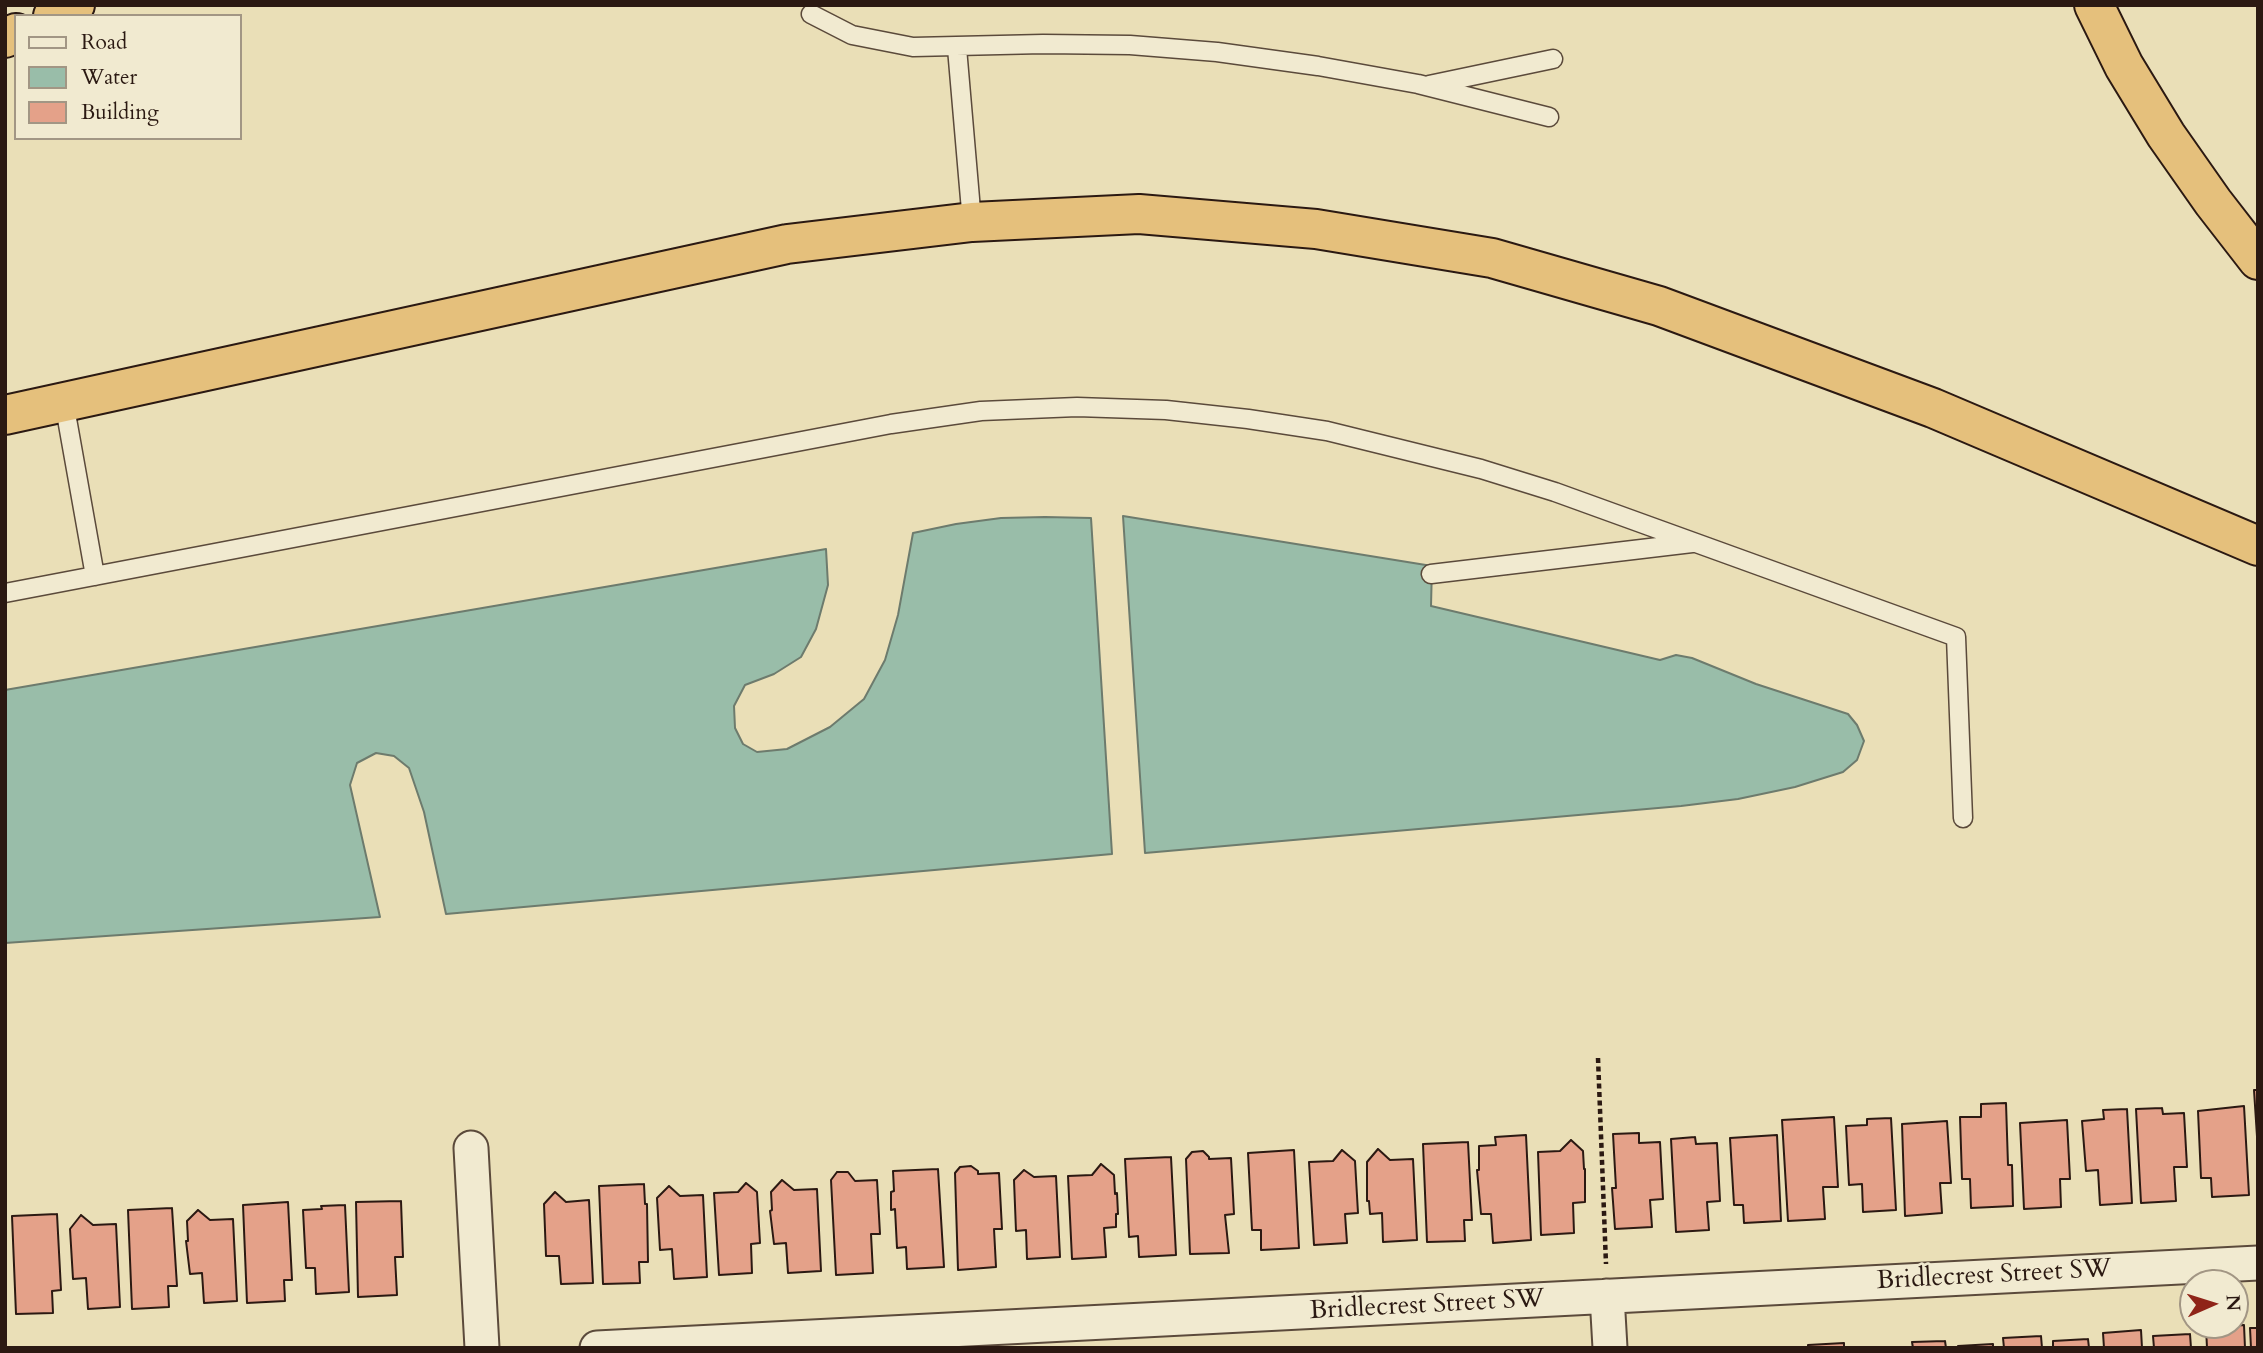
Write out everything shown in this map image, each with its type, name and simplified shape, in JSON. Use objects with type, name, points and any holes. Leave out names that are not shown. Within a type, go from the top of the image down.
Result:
[{"type":"highway","points":[[57,14],[75,5]]},
{"type":"highway","points":[[2094,5],[2124,66],[2166,135],[2258,260]]},
{"type":"highway","points":[[5,415],[787,244],[972,222],[1139,214],[1316,229],[1492,258],[1658,306],[1933,408],[2258,546]]},
{"type":"street","points":[[471,1148],[481,1348]]},
{"type":"street","name":"Bridlecrest Street SW","points":[[597,1348],[2258,1263]]},
{"type":"street","points":[[1607,1296],[1610,1348]]},
{"type":"lane","points":[[811,14],[852,35],[913,47],[1130,45],[1204,51],[1318,66],[1426,86],[1549,117]]},
{"type":"lane","points":[[957,48],[972,222]]},
{"type":"lane","points":[[1426,86],[1553,59]]},
{"type":"lane","points":[[64,402],[94,576]]},
{"type":"lane","points":[[5,593],[891,424],[981,411],[1077,407],[1166,410],[1248,419],[1327,431],[1555,492],[1956,637],[1964,818]]},
{"type":"lane","points":[[1432,574],[1697,543]]},
{"type":"path","points":[[1598,1058],[1607,1296]]},
{"type":"water","points":[[1123,516],[1432,566],[1431,606],[1660,660],[1676,655],[1692,658],[1756,684],[1848,714],[1857,725],[1864,741],[1857,760],[1843,772],[1795,787],[1738,799],[1145,853]]},
{"type":"water","points":[[1001,518],[1091,518],[1112,854],[446,914],[424,812],[409,768],[394,756],[376,753],[357,763],[350,785],[380,917],[5,943],[5,690],[826,549],[828,585],[816,629],[801,657],[774,674],[745,685],[734,706],[735,728],[743,744],[757,752],[787,749],[830,727],[864,699],[885,660],[898,615],[913,533]]},
{"type":"building","points":[[2254,1090],[2258,1090],[2258,1152]]},
{"type":"building","points":[[2006,1103],[2008,1165],[2012,1165],[2013,1206],[1971,1208],[1970,1179],[1962,1179],[1960,1117],[1981,1117],[1981,1104]]},
{"type":"building","points":[[2244,1106],[2249,1195],[2212,1197],[2211,1178],[2201,1178],[2198,1111]]},
{"type":"building","points":[[2162,1108],[2163,1114],[2184,1113],[2187,1167],[2174,1167],[2176,1201],[2141,1203],[2136,1109]]},
{"type":"building","points":[[2127,1109],[2132,1203],[2100,1205],[2098,1170],[2086,1171],[2082,1121],[2104,1119],[2103,1110]]},
{"type":"building","points":[[1834,1117],[1838,1187],[1823,1187],[1825,1219],[1788,1221],[1782,1120]]},
{"type":"building","points":[[1891,1118],[1896,1210],[1863,1212],[1862,1184],[1849,1185],[1846,1126],[1867,1125],[1867,1119]]},
{"type":"building","points":[[2067,1120],[2070,1179],[2060,1179],[2061,1207],[2024,1209],[2020,1123]]},
{"type":"building","points":[[1947,1121],[1951,1183],[1940,1183],[1942,1213],[1905,1216],[1902,1124]]},
{"type":"building","points":[[1639,1133],[1639,1143],[1660,1142],[1663,1199],[1650,1200],[1652,1227],[1615,1229],[1612,1188],[1616,1188],[1613,1134]]},
{"type":"building","points":[[1526,1135],[1531,1240],[1493,1243],[1491,1214],[1481,1214],[1477,1170],[1479,1146],[1496,1145],[1495,1137]]},
{"type":"building","points":[[1777,1135],[1781,1221],[1744,1223],[1743,1205],[1734,1205],[1730,1138]]},
{"type":"building","points":[[1695,1137],[1696,1144],[1717,1143],[1720,1201],[1707,1202],[1709,1230],[1676,1232],[1671,1139]]},
{"type":"building","points":[[1571,1140],[1583,1151],[1585,1202],[1573,1203],[1574,1233],[1541,1235],[1538,1152],[1560,1151]]},
{"type":"building","points":[[1468,1142],[1472,1220],[1464,1220],[1465,1241],[1427,1242],[1423,1144]]},
{"type":"building","points":[[1378,1149],[1390,1160],[1413,1159],[1417,1240],[1383,1242],[1382,1213],[1370,1214],[1367,1201],[1367,1162]]},
{"type":"building","points":[[1294,1150],[1299,1248],[1261,1250],[1261,1230],[1252,1230],[1248,1153]]},
{"type":"building","points":[[1342,1150],[1355,1161],[1358,1213],[1345,1214],[1347,1243],[1314,1245],[1309,1162],[1333,1161]]},
{"type":"building","points":[[1203,1151],[1209,1159],[1231,1158],[1234,1214],[1225,1215],[1229,1253],[1190,1254],[1186,1159],[1192,1152]]},
{"type":"building","points":[[1171,1157],[1176,1255],[1139,1257],[1138,1236],[1129,1237],[1125,1159]]},
{"type":"building","points":[[1101,1164],[1114,1175],[1118,1214],[1116,1227],[1104,1228],[1106,1257],[1072,1259],[1068,1176],[1092,1175]]},
{"type":"building","points":[[971,1166],[978,1174],[999,1173],[1002,1229],[994,1229],[996,1267],[958,1270],[955,1173],[960,1167]]},
{"type":"building","points":[[938,1169],[944,1267],[907,1269],[906,1247],[897,1248],[895,1209],[891,1210],[893,1171]]},
{"type":"building","points":[[1024,1170],[1034,1177],[1056,1176],[1060,1257],[1027,1259],[1026,1230],[1016,1231],[1014,1180]]},
{"type":"building","points":[[837,1172],[848,1172],[855,1181],[877,1180],[880,1234],[871,1234],[873,1273],[836,1275],[831,1180]]},
{"type":"building","points":[[782,1180],[794,1190],[817,1189],[821,1271],[788,1273],[786,1243],[774,1244],[771,1192]]},
{"type":"building","points":[[746,1183],[757,1192],[760,1243],[751,1244],[752,1273],[719,1275],[714,1193],[738,1192]]},
{"type":"building","points":[[644,1184],[648,1262],[639,1262],[640,1283],[603,1284],[599,1186]]},
{"type":"building","points":[[669,1186],[680,1196],[703,1195],[707,1277],[674,1279],[672,1249],[660,1250],[657,1198]]},
{"type":"building","points":[[555,1192],[566,1202],[589,1200],[593,1283],[561,1284],[559,1256],[546,1256],[544,1204]]},
{"type":"building","points":[[401,1201],[403,1257],[395,1257],[397,1295],[358,1297],[356,1202]]},
{"type":"building","points":[[288,1202],[292,1280],[284,1280],[285,1301],[247,1303],[243,1205]]},
{"type":"building","points":[[345,1205],[349,1292],[316,1294],[315,1268],[306,1268],[303,1210]]},
{"type":"building","points":[[172,1208],[177,1286],[168,1286],[169,1307],[132,1309],[128,1210]]},
{"type":"building","points":[[198,1210],[210,1220],[233,1219],[237,1301],[204,1303],[202,1273],[190,1274],[186,1241],[187,1221]]},
{"type":"building","points":[[57,1214],[61,1290],[52,1291],[53,1313],[16,1314],[12,1216]]},
{"type":"building","points":[[81,1215],[93,1225],[116,1224],[120,1307],[88,1309],[86,1278],[73,1279],[70,1229]]},
{"type":"building","points":[[2250,1328],[2258,1328],[2258,1348],[2251,1348]]},
{"type":"building","points":[[2141,1330],[2142,1348],[2104,1348],[2103,1333]]},
{"type":"building","points":[[2179,1335],[2179,1339],[2190,1339],[2191,1348],[2154,1348],[2153,1336]]},
{"type":"building","points":[[2041,1336],[2042,1348],[2004,1348],[2003,1338]]},
{"type":"building","points":[[2088,1339],[2089,1348],[2053,1348],[2053,1341]]},
{"type":"building","points":[[2207,1339],[2245,1339],[2245,1348],[2207,1348]]},
{"type":"building","points":[[1945,1341],[1946,1348],[1913,1348],[1912,1342]]},
{"type":"building","points":[[1844,1343],[1844,1348],[1808,1348],[1808,1345]]},
{"type":"building","points":[[1993,1344],[1993,1348],[1958,1348],[1958,1346]]}]
